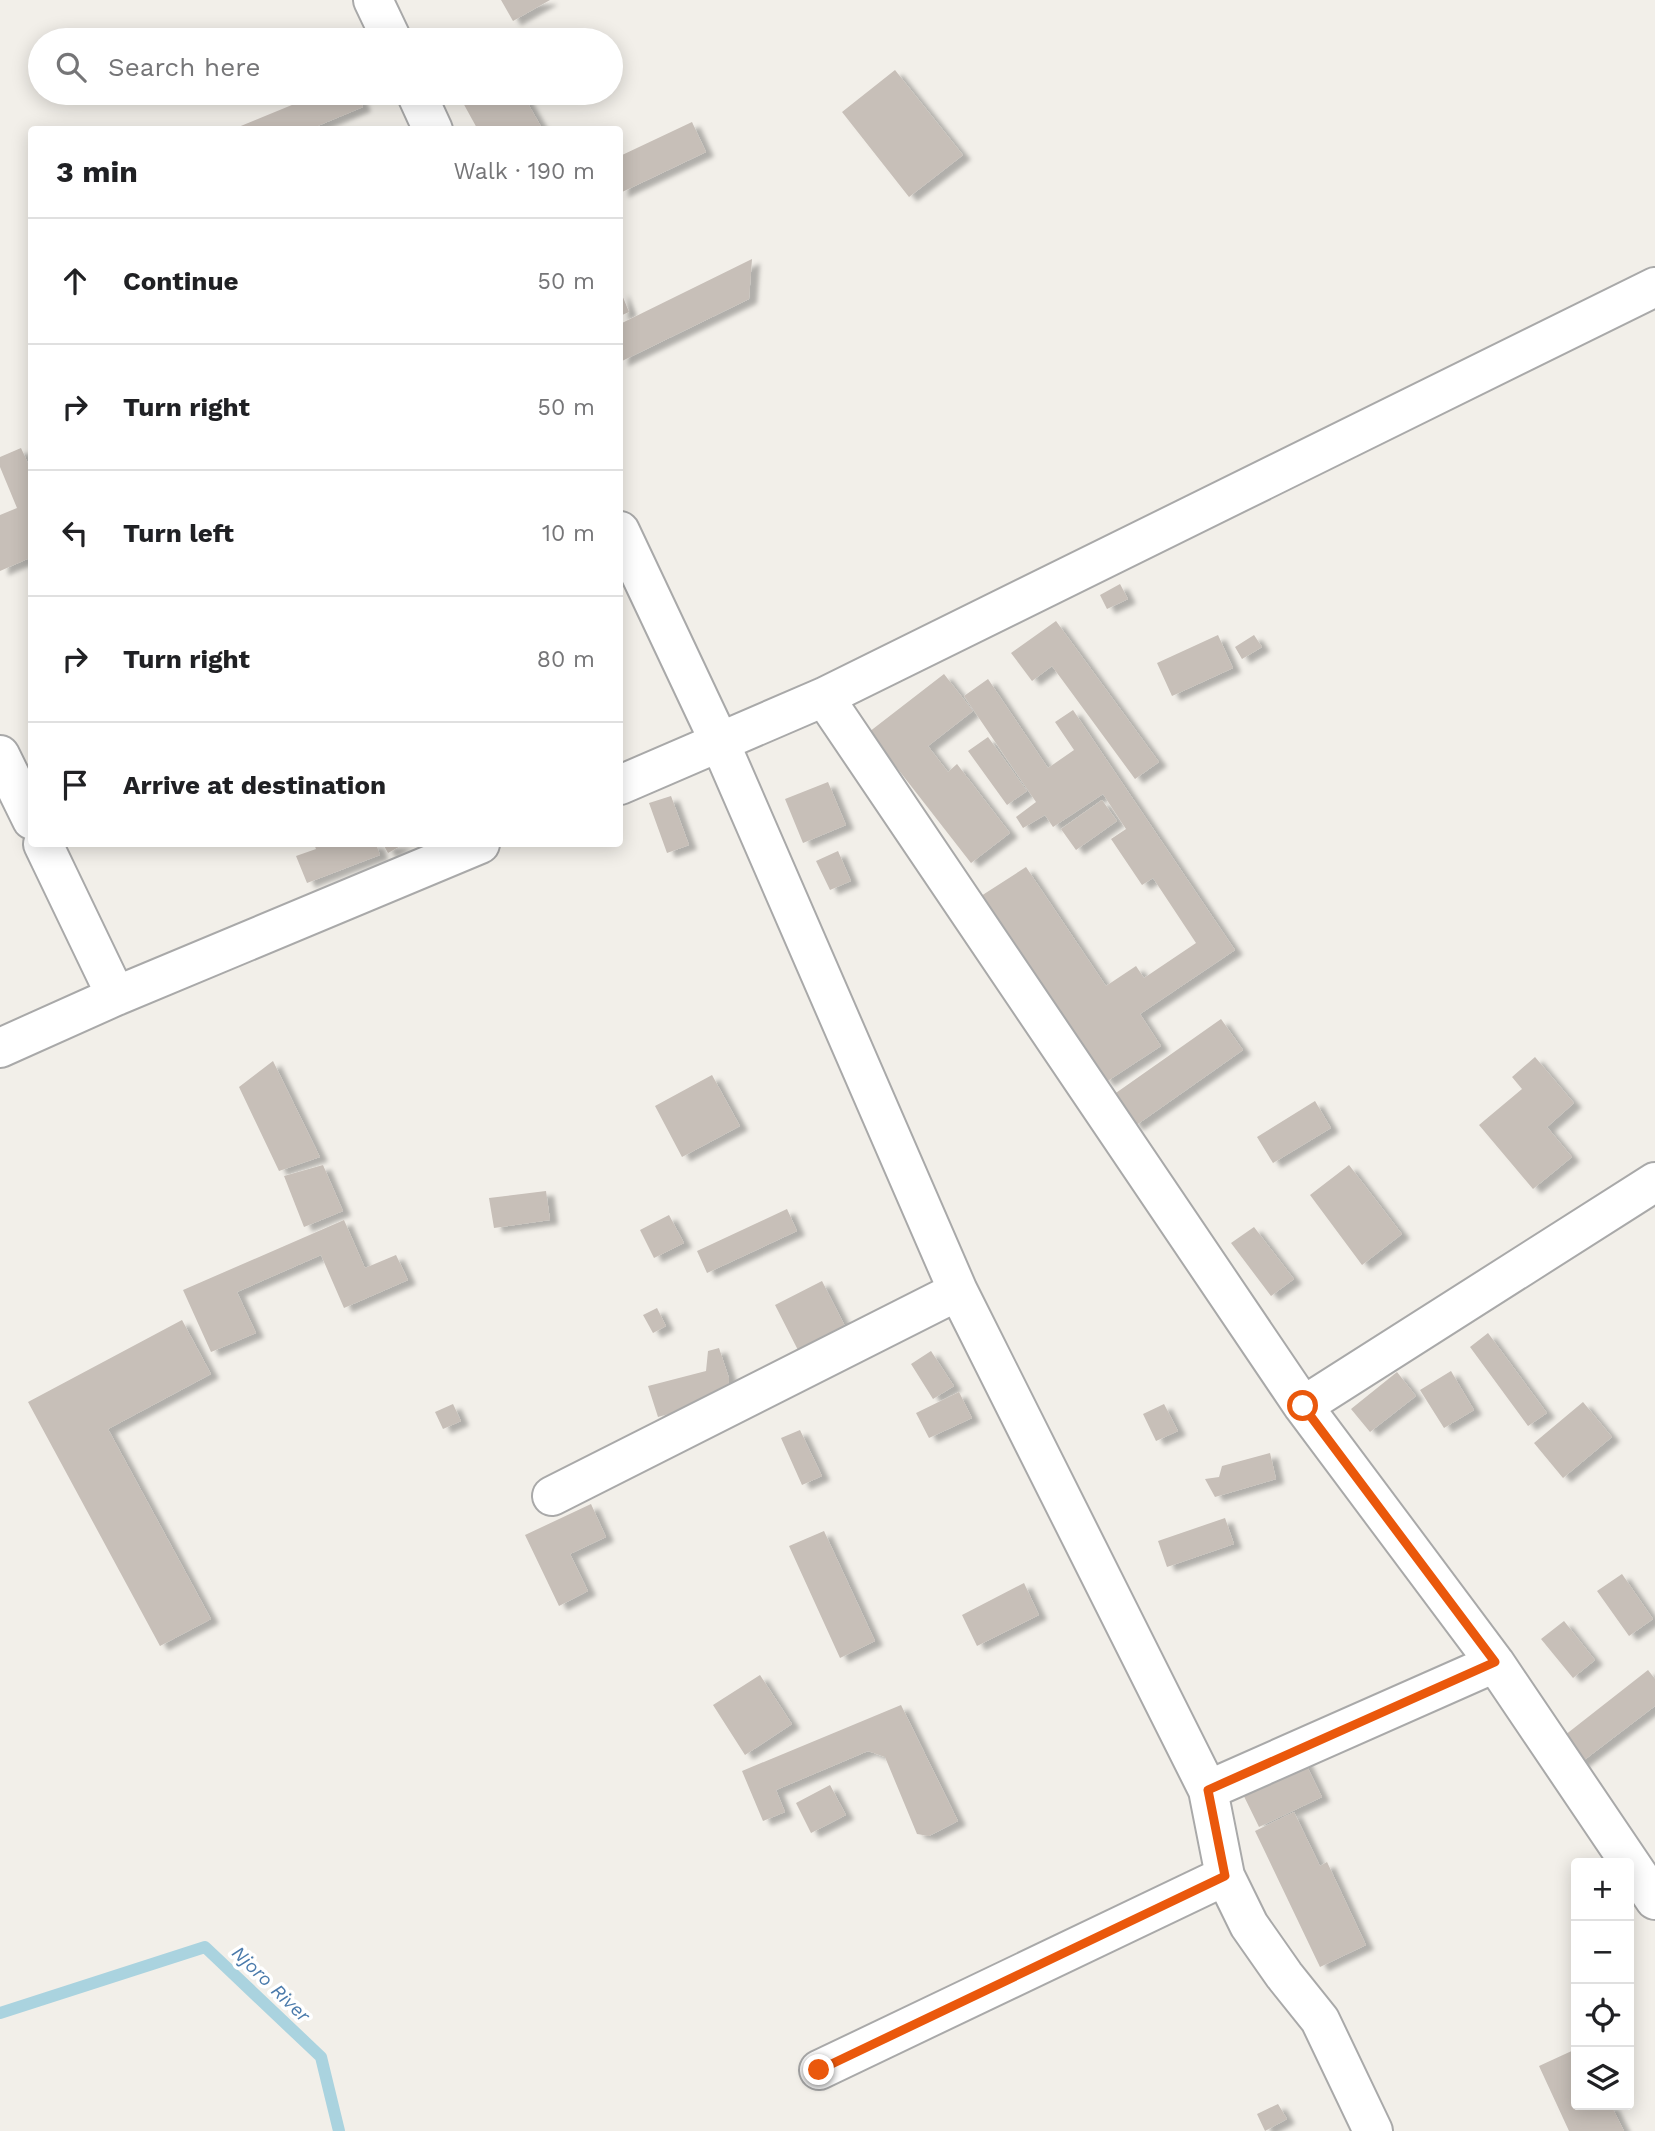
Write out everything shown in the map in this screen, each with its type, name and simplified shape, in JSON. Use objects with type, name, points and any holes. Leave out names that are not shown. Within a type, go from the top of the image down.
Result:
[{"type":"street","points":[[373,0],[386,28]]},
{"type":"street","points":[[422,105],[431,126]]},
{"type":"street","points":[[623,784],[824,697],[1655,287]]},
{"type":"street","points":[[623,537],[720,743],[958,1291],[1208,1790],[1225,1876],[1249,1925],[1320,2020],[1373,2131]]},
{"type":"street","points":[[824,697],[1303,1406],[1495,1662],[1655,1900]]},
{"type":"street","points":[[0,755],[28,812]]},
{"type":"street","points":[[44,847],[116,996]]},
{"type":"street","points":[[0,1048],[116,996],[473,847]]},
{"type":"street","points":[[1303,1406],[1655,1182]]},
{"type":"street","points":[[552,1496],[958,1291]]},
{"type":"street","points":[[1208,1790],[1495,1662]]},
{"type":"street","points":[[819,2070],[1225,1876]]},
{"type":"building","points":[[501,0],[550,0],[513,21]]},
{"type":"building","points":[[895,70],[963,155],[909,197],[842,112]]},
{"type":"building","points":[[292,105],[363,107],[318,126],[241,126]]},
{"type":"building","points":[[464,105],[529,105],[541,126],[476,126]]},
{"type":"building","points":[[692,122],[706,152],[623,192],[623,155]]},
{"type":"building","points":[[752,259],[749,299],[623,361],[623,323]]},
{"type":"building","points":[[623,297],[629,312],[623,315]]},
{"type":"building","points":[[21,448],[28,463],[28,559],[0,571],[0,515],[17,508],[0,467],[0,457]]},
{"type":"building","points":[[1120,584],[1128,599],[1107,609],[1100,595]]},
{"type":"building","points":[[1056,621],[1159,762],[1135,779],[1052,666],[1032,681],[1011,653]]},
{"type":"building","points":[[1218,635],[1233,668],[1172,696],[1157,663]]},
{"type":"building","points":[[1254,635],[1262,647],[1242,659],[1235,647]]},
{"type":"building","points":[[944,674],[973,711],[928,746],[948,772],[957,764],[1010,833],[971,863],[869,732]]},
{"type":"building","points":[[988,679],[1048,768],[1074,750],[1055,722],[1073,710],[1235,950],[1140,1014],[1161,1046],[1106,1082],[981,896],[1026,867],[1106,986],[1136,966],[1144,978],[1196,943],[1153,878],[1142,885],[1111,839],[1126,829],[1103,794],[1053,827],[1045,815],[1023,828],[1016,817],[1036,802],[964,696]]},
{"type":"building","points":[[988,737],[1027,791],[1007,805],[968,751]]},
{"type":"building","points":[[828,782],[846,825],[803,843],[785,799]]},
{"type":"building","points":[[671,796],[689,845],[667,853],[649,803]]},
{"type":"building","points":[[1102,800],[1117,821],[1076,850],[1061,829]]},
{"type":"building","points":[[315,847],[377,847],[380,855],[307,883],[296,856],[316,849]]},
{"type":"building","points":[[385,847],[399,847],[388,853]]},
{"type":"building","points":[[838,851],[851,881],[830,890],[816,861]]},
{"type":"building","points":[[1221,1019],[1243,1050],[1135,1126],[1113,1095]]},
{"type":"building","points":[[1535,1057],[1574,1103],[1547,1127],[1572,1157],[1533,1189],[1479,1125],[1522,1089],[1512,1077]]},
{"type":"building","points":[[273,1061],[320,1157],[279,1171],[239,1087]]},
{"type":"building","points":[[712,1075],[740,1126],[682,1157],[655,1106]]},
{"type":"building","points":[[1315,1101],[1331,1128],[1273,1163],[1257,1137]]},
{"type":"building","points":[[323,1165],[343,1211],[304,1227],[284,1176]]},
{"type":"building","points":[[1349,1165],[1402,1234],[1362,1265],[1310,1195]]},
{"type":"building","points":[[546,1191],[550,1220],[494,1228],[489,1198]]},
{"type":"building","points":[[787,1209],[797,1231],[707,1273],[697,1251]]},
{"type":"building","points":[[669,1215],[684,1243],[654,1258],[640,1230]]},
{"type":"building","points":[[344,1220],[365,1268],[396,1255],[408,1280],[344,1308],[321,1255],[237,1292],[256,1333],[211,1352],[183,1290]]},
{"type":"building","points":[[1254,1227],[1294,1279],[1271,1296],[1231,1243]]},
{"type":"building","points":[[822,1281],[847,1330],[800,1354],[775,1305]]},
{"type":"building","points":[[657,1308],[666,1326],[653,1333],[643,1315]]},
{"type":"building","points":[[182,1320],[211,1374],[108,1429],[211,1619],[160,1646],[28,1402]]},
{"type":"building","points":[[1488,1333],[1547,1413],[1528,1426],[1470,1347]]},
{"type":"building","points":[[719,1348],[729,1378],[728,1396],[658,1417],[648,1386],[706,1371],[708,1351]]},
{"type":"building","points":[[931,1351],[954,1386],[933,1399],[911,1364]]},
{"type":"building","points":[[1451,1371],[1474,1410],[1444,1428],[1420,1390]]},
{"type":"building","points":[[1397,1372],[1416,1396],[1370,1432],[1351,1409]]},
{"type":"building","points":[[959,1392],[972,1418],[929,1438],[916,1413]]},
{"type":"building","points":[[1583,1402],[1612,1437],[1563,1478],[1534,1443]]},
{"type":"building","points":[[453,1404],[461,1421],[443,1429],[435,1412]]},
{"type":"building","points":[[1164,1404],[1178,1431],[1156,1441],[1143,1414]]},
{"type":"building","points":[[800,1430],[822,1476],[802,1485],[781,1438]]},
{"type":"building","points":[[1270,1453],[1276,1479],[1215,1497],[1205,1479],[1219,1477],[1222,1466]]},
{"type":"building","points":[[591,1504],[606,1537],[570,1554],[588,1591],[559,1606],[525,1535]]},
{"type":"building","points":[[1225,1518],[1234,1544],[1167,1567],[1158,1541]]},
{"type":"building","points":[[824,1531],[875,1641],[840,1658],[789,1546]]},
{"type":"building","points":[[1622,1574],[1653,1619],[1629,1636],[1597,1591]]},
{"type":"building","points":[[1024,1583],[1039,1615],[977,1646],[962,1615]]},
{"type":"building","points":[[1564,1621],[1595,1660],[1573,1678],[1541,1639]]},
{"type":"building","points":[[1648,1670],[1655,1679],[1655,1706],[1579,1764],[1560,1739]]},
{"type":"building","points":[[760,1675],[792,1724],[745,1755],[713,1705]]},
{"type":"building","points":[[901,1705],[958,1821],[929,1836],[917,1834],[885,1757],[868,1751],[776,1790],[785,1812],[763,1821],[742,1771]]},
{"type":"building","points":[[1300,1752],[1322,1797],[1259,1827],[1237,1782]]},
{"type":"building","points":[[830,1785],[846,1815],[811,1833],[796,1803]]},
{"type":"building","points":[[1294,1812],[1320,1866],[1327,1862],[1366,1945],[1320,1967],[1255,1831]]},
{"type":"building","points":[[1571,2051],[1571,2110],[1614,2110],[1624,2131],[1569,2131],[1539,2066]]},
{"type":"building","points":[[1278,2104],[1287,2119],[1265,2131],[1257,2114]]},
{"type":"waterway","name":"Njoro River","points":[[0,2013],[205,1947],[321,2057],[339,2131]]},
{"type":"route","points":[[819,2070],[1225,1876],[1208,1790],[1495,1662],[1303,1406]]}]
